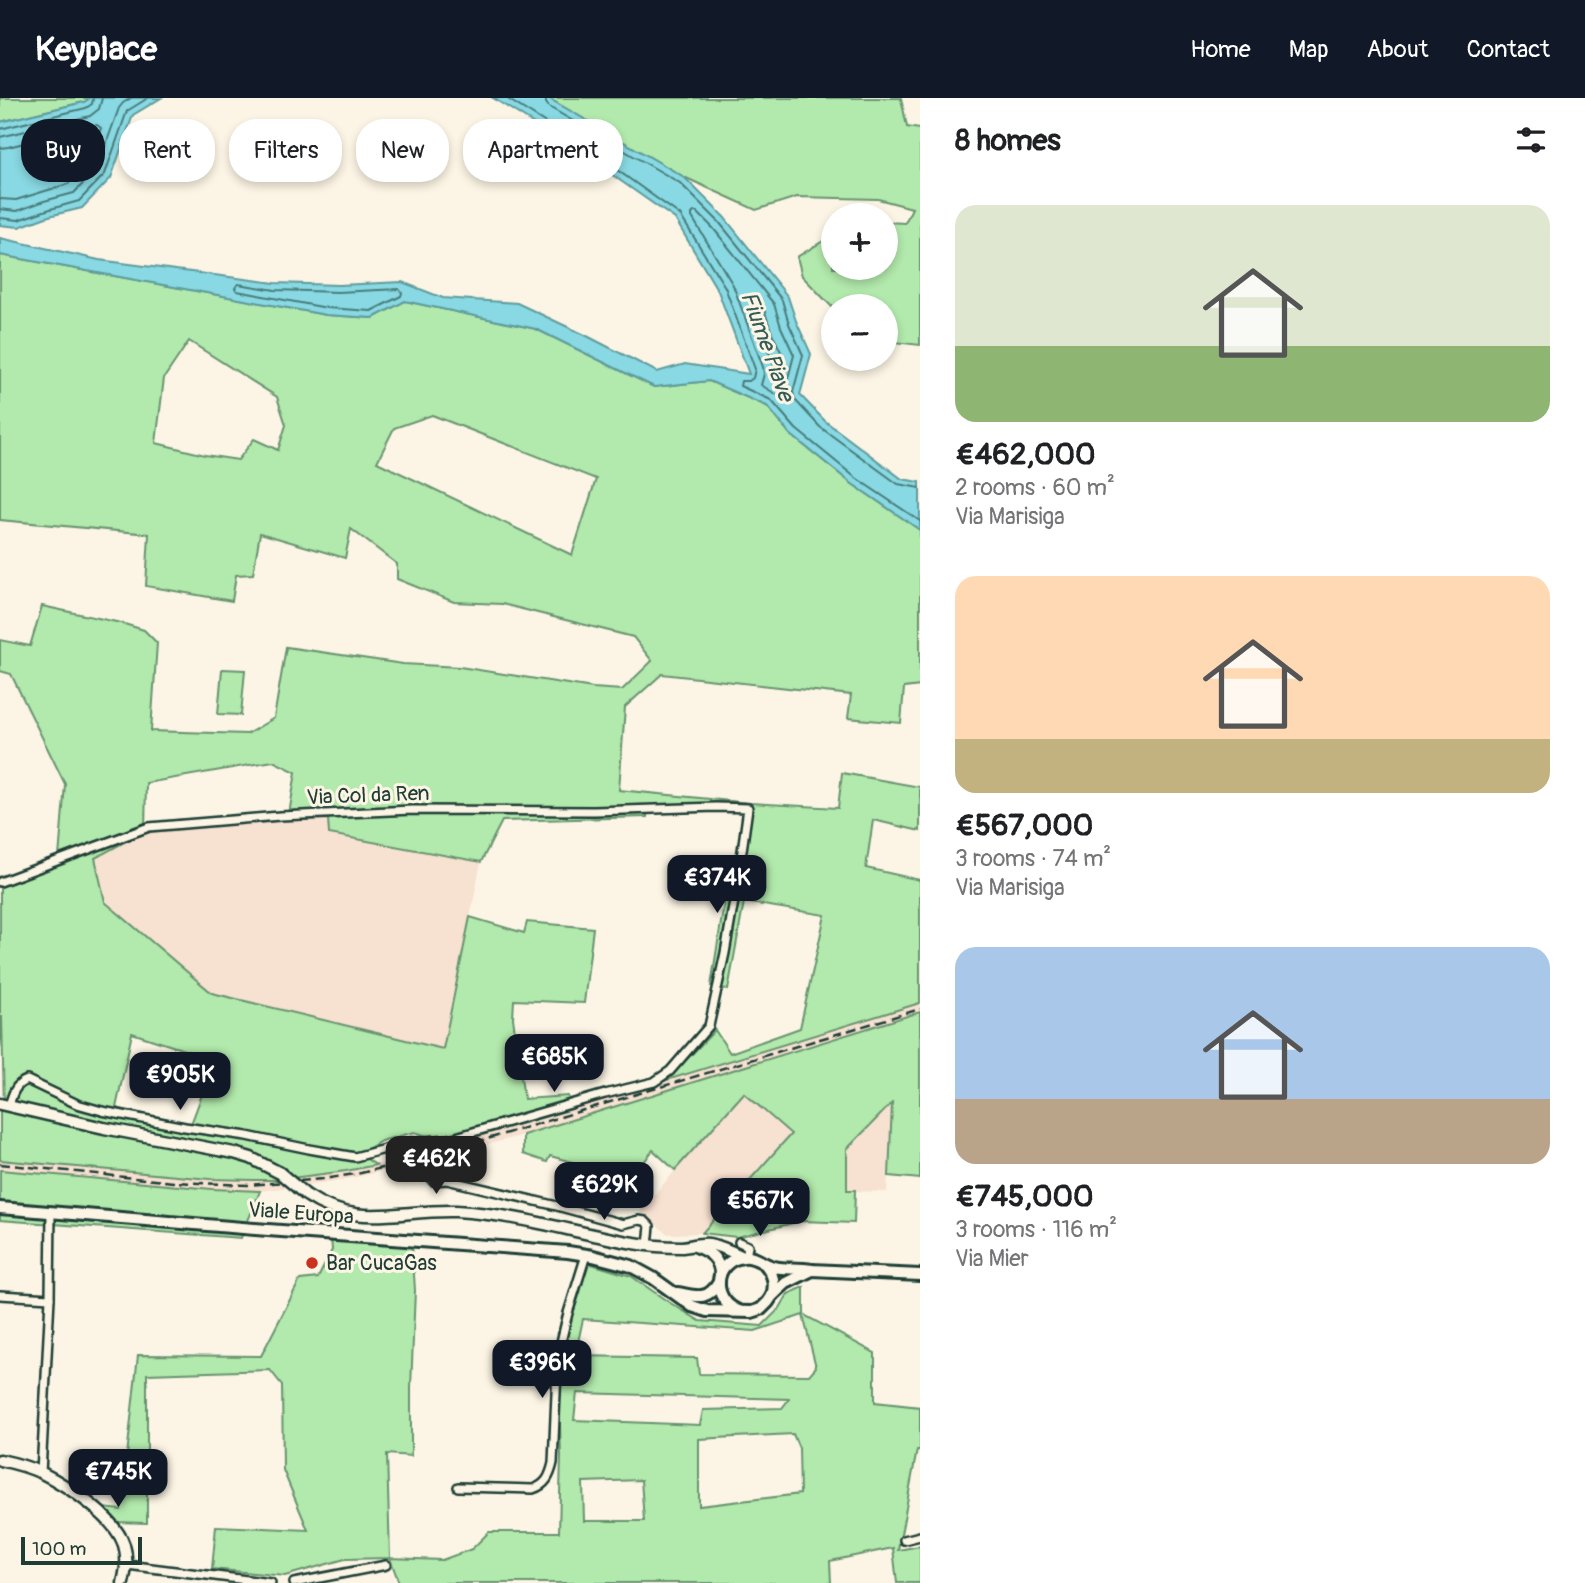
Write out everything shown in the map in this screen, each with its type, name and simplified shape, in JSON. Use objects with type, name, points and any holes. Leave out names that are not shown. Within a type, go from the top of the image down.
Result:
[{"type":"main road","points":[[4,1105],[251,1158],[280,1173],[306,1195],[335,1210],[355,1215],[471,1212],[648,1245],[709,1244],[765,1264],[774,1278],[772,1296]]},
{"type":"main road","name":"Viale Europa","points":[[0,1208],[568,1252],[631,1266],[692,1306],[707,1311],[742,1312]]},
{"type":"main road","points":[[694,1246],[707,1251],[716,1259],[720,1266],[720,1292],[724,1301],[732,1309],[742,1312],[761,1309],[786,1283],[812,1270]]},
{"type":"main road","points":[[720,1279],[726,1266],[745,1257]]},
{"type":"main road","points":[[765,1264],[812,1270],[920,1275]]},
{"type":"main road","name":"Viale Europa","points":[[674,1292],[697,1297],[706,1295],[715,1289],[720,1279]]},
{"type":"main road","points":[[0,1460],[41,1473],[91,1505],[111,1524],[123,1544],[127,1565],[123,1583]]},
{"type":"street","name":"Via Col da Ren","points":[[0,882],[149,827],[280,816],[412,810],[748,808],[740,872],[709,1027],[670,1072],[654,1082],[449,1139],[411,1142],[355,1157],[102,1111],[77,1104],[27,1080],[19,1083],[4,1105]]},
{"type":"street","points":[[433,1181],[447,1180],[623,1224],[645,1220],[650,1226],[648,1245]]},
{"type":"street","points":[[41,1473],[50,1298],[51,1212]]},
{"type":"street","points":[[739,1241],[748,1246],[745,1257]]},
{"type":"street","points":[[458,1487],[533,1489],[547,1482],[553,1464],[557,1370],[561,1342],[586,1255]]},
{"type":"street","points":[[0,1295],[50,1298]]},
{"type":"street","points":[[904,1540],[920,1536]]},
{"type":"street","points":[[127,1565],[271,1583]]},
{"type":"street","points":[[294,1583],[386,1565]]},
{"type":"shaded area","points":[[328,819],[329,834],[481,862],[444,1049],[212,993],[105,902],[95,858],[145,831]]},
{"type":"shaded area","points":[[920,1003],[920,1012],[523,1135],[432,1160],[343,1180],[260,1191],[0,1170],[0,1160],[210,1179],[276,1180],[346,1171],[412,1157]]},
{"type":"shaded area","points":[[743,1093],[792,1134],[702,1233],[668,1234],[639,1212]]},
{"type":"shaded area","points":[[893,1102],[887,1192],[847,1191],[847,1149]]},
{"type":"green space","points":[[0,98],[90,98],[84,102],[0,122]]},
{"type":"green space","points":[[548,98],[901,98],[907,127],[920,129],[920,345],[898,342],[898,294],[821,296],[802,276],[797,257],[821,242],[821,280],[898,280],[898,223],[905,223],[912,208],[878,199],[797,197],[756,210],[684,177],[623,142],[623,119],[584,119]]},
{"type":"green space","points":[[0,255],[326,315],[373,318],[405,301],[536,329],[654,387],[709,381],[767,406],[790,434],[851,483],[920,530],[920,686],[904,688],[901,723],[848,718],[851,695],[662,674],[625,707],[619,790],[751,803],[838,808],[842,773],[920,787],[920,831],[873,820],[866,868],[920,880],[920,1003],[667,1080],[715,1030],[730,1053],[800,1028],[825,915],[744,902],[728,990],[711,986],[727,884],[745,853],[750,810],[648,807],[647,817],[502,821],[481,862],[329,834],[328,819],[288,820],[296,772],[273,761],[146,783],[145,831],[95,858],[105,902],[212,993],[443,1049],[470,917],[524,933],[527,922],[593,928],[584,1003],[514,1000],[513,1018],[524,1099],[568,1096],[572,1109],[451,1144],[415,1132],[381,1141],[359,1154],[376,1165],[276,1180],[210,1179],[0,1160],[0,1109],[4,1109],[2,1016],[0,1047],[0,880],[59,857],[65,784],[11,674],[0,671],[0,640],[30,646],[42,606],[144,630],[157,643],[151,731],[247,734],[274,718],[286,647],[403,664],[460,667],[622,690],[652,661],[633,637],[502,604],[454,602],[397,579],[397,564],[351,529],[345,558],[260,533],[253,574],[236,575],[232,601],[146,586],[149,534],[0,520]],"holes":[[[189,341],[277,397],[286,425],[278,450],[254,439],[238,460],[156,443],[164,378]],[[432,415],[596,479],[572,555],[377,462],[394,428]],[[132,1033],[215,1060],[191,1124],[116,1108]]]},
{"type":"green space","points":[[222,669],[245,670],[241,715],[218,714]]},
{"type":"green space","points":[[920,1012],[920,1179],[889,1176],[892,1103],[847,1149],[847,1190],[855,1190],[854,1223],[801,1221],[737,1237],[702,1233],[791,1134],[744,1093],[675,1170],[653,1150],[632,1178],[550,1156],[547,1162],[523,1154],[523,1135]]},
{"type":"green space","points":[[0,1170],[260,1191],[241,1238],[0,1220]]},
{"type":"green space","points":[[331,1237],[412,1244],[415,1290],[411,1456],[387,1454],[390,1558],[345,1559],[285,1576],[212,1569],[216,1526],[308,1530],[283,1470],[282,1385],[270,1370],[147,1374],[147,1523],[114,1522],[86,1506],[121,1510],[138,1355],[261,1356],[300,1280],[318,1278],[332,1250]]},
{"type":"green space","points":[[588,1263],[631,1276],[700,1321],[762,1326],[780,1308],[788,1294],[804,1287],[804,1315],[875,1353],[875,1402],[920,1407],[920,1450],[917,1450],[898,1550],[920,1546],[920,1583],[897,1583],[893,1548],[830,1561],[831,1583],[399,1583],[390,1558],[442,1560],[472,1549],[489,1532],[559,1532],[561,1366],[564,1339]],"holes":[[[803,1315],[816,1367],[809,1375],[699,1374],[697,1358],[575,1356],[583,1319],[755,1331]],[[577,1393],[789,1399],[782,1408],[703,1410],[700,1425],[574,1420]],[[793,1434],[799,1448],[800,1494],[699,1506],[699,1439]],[[641,1480],[644,1521],[584,1521],[583,1482]]]},
{"type":"water","points":[[90,98],[161,98],[133,115],[132,119],[119,119],[119,155],[111,178],[82,208],[19,227],[0,225],[0,122],[84,102]]},
{"type":"water","points":[[493,98],[548,98],[584,119],[526,119]]},
{"type":"water","name":"Fiume Piave","points":[[623,142],[684,177],[724,217],[788,297],[811,354],[800,395],[825,421],[902,479],[920,482],[920,530],[851,483],[790,434],[767,406],[709,381],[654,387],[536,329],[405,301],[373,318],[326,315],[0,255],[0,238],[99,260],[275,283],[339,285],[402,282],[443,298],[517,303],[657,372],[685,364],[749,374],[718,291],[675,219],[622,182]]},
{"type":"railway","points":[[0,1164],[173,1182],[248,1185],[361,1173],[434,1155],[920,1009]]},
{"type":"place","name":"Bar CucaGas","points":[[312,1263]]}]
